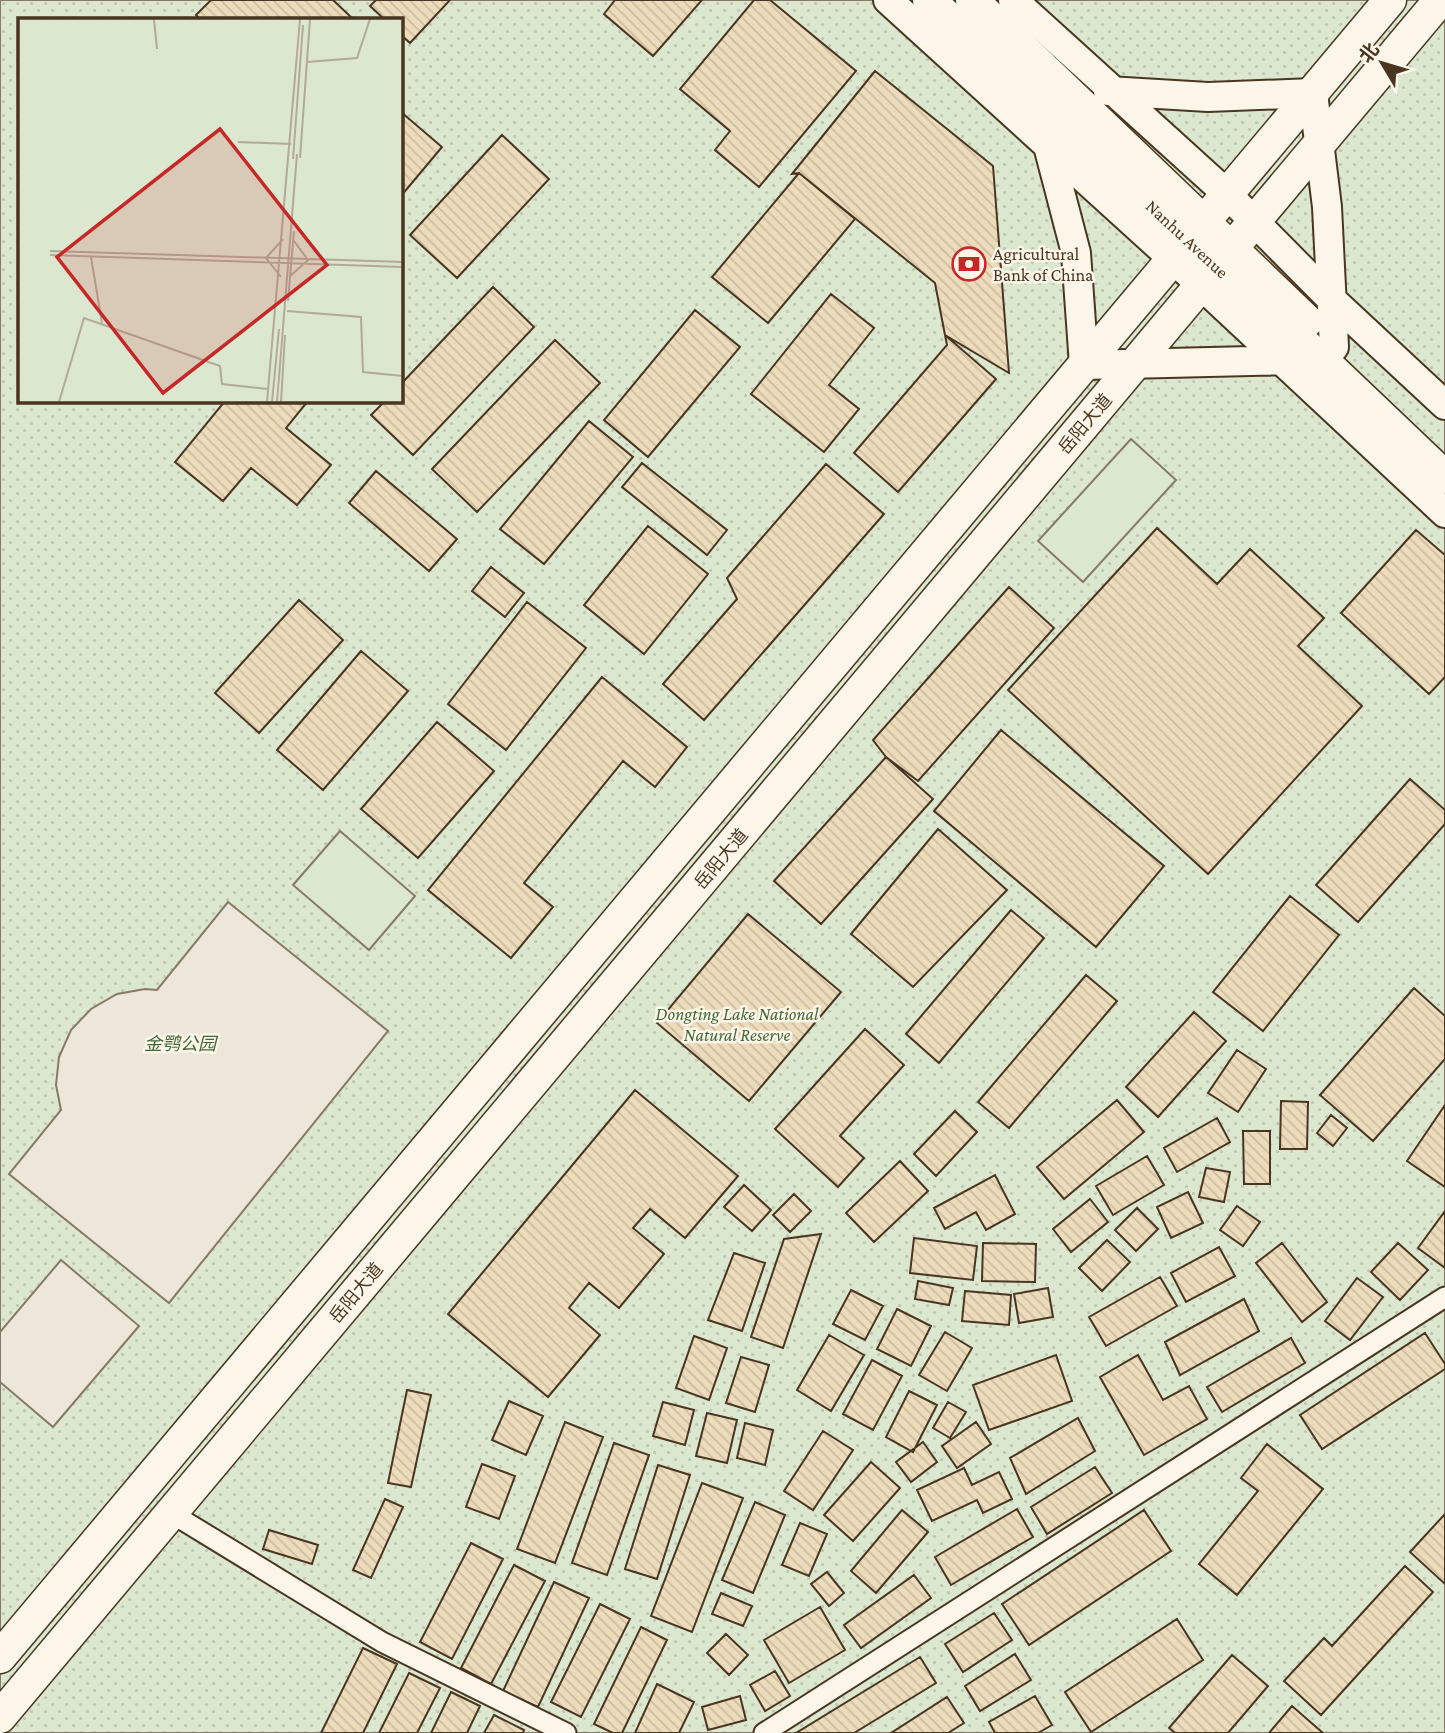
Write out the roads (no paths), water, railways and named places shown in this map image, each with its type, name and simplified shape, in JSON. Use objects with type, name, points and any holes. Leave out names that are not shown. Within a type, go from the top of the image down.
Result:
[{"type":"main road","points":[[888,0],[1048,145],[1187,239]]},
{"type":"main road","name":"Nanhu Avenue","points":[[929,0],[1048,92]]},
{"type":"main road","name":"Nanhu Avenue","points":[[972,0],[1048,92],[1215,266],[1445,447]]},
{"type":"main road","points":[[1013,0],[1226,193],[1331,299],[1445,405]]},
{"type":"main road","points":[[0,1657],[1390,0]]},
{"type":"main road","name":"岳阳大道","points":[[0,1717],[1440,0]]},
{"type":"main road","points":[[1084,365],[1076,253],[1048,145],[1048,92],[1208,97],[1313,93]]},
{"type":"main road","points":[[1084,365],[1282,360],[1328,353],[1331,299],[1327,207],[1313,93]]},
{"type":"main road","points":[[1215,266],[1282,360],[1445,513]]},
{"type":"main road","name":"Nanhu Avenue","points":[[1328,353],[1445,477]]},
{"type":"street","points":[[764,1733],[1445,1297]]},
{"type":"street","points":[[171,1513],[382,1642],[566,1733]]},
{"type":"place","name":"Agricultural Bank of China","points":[[969,264]]},
{"type":"park label","name":"Dongting Lake National Natural Reserve","points":[[737,1024]]},
{"type":"park label","name":"金鹗公园","points":[[180,1044]]}]
